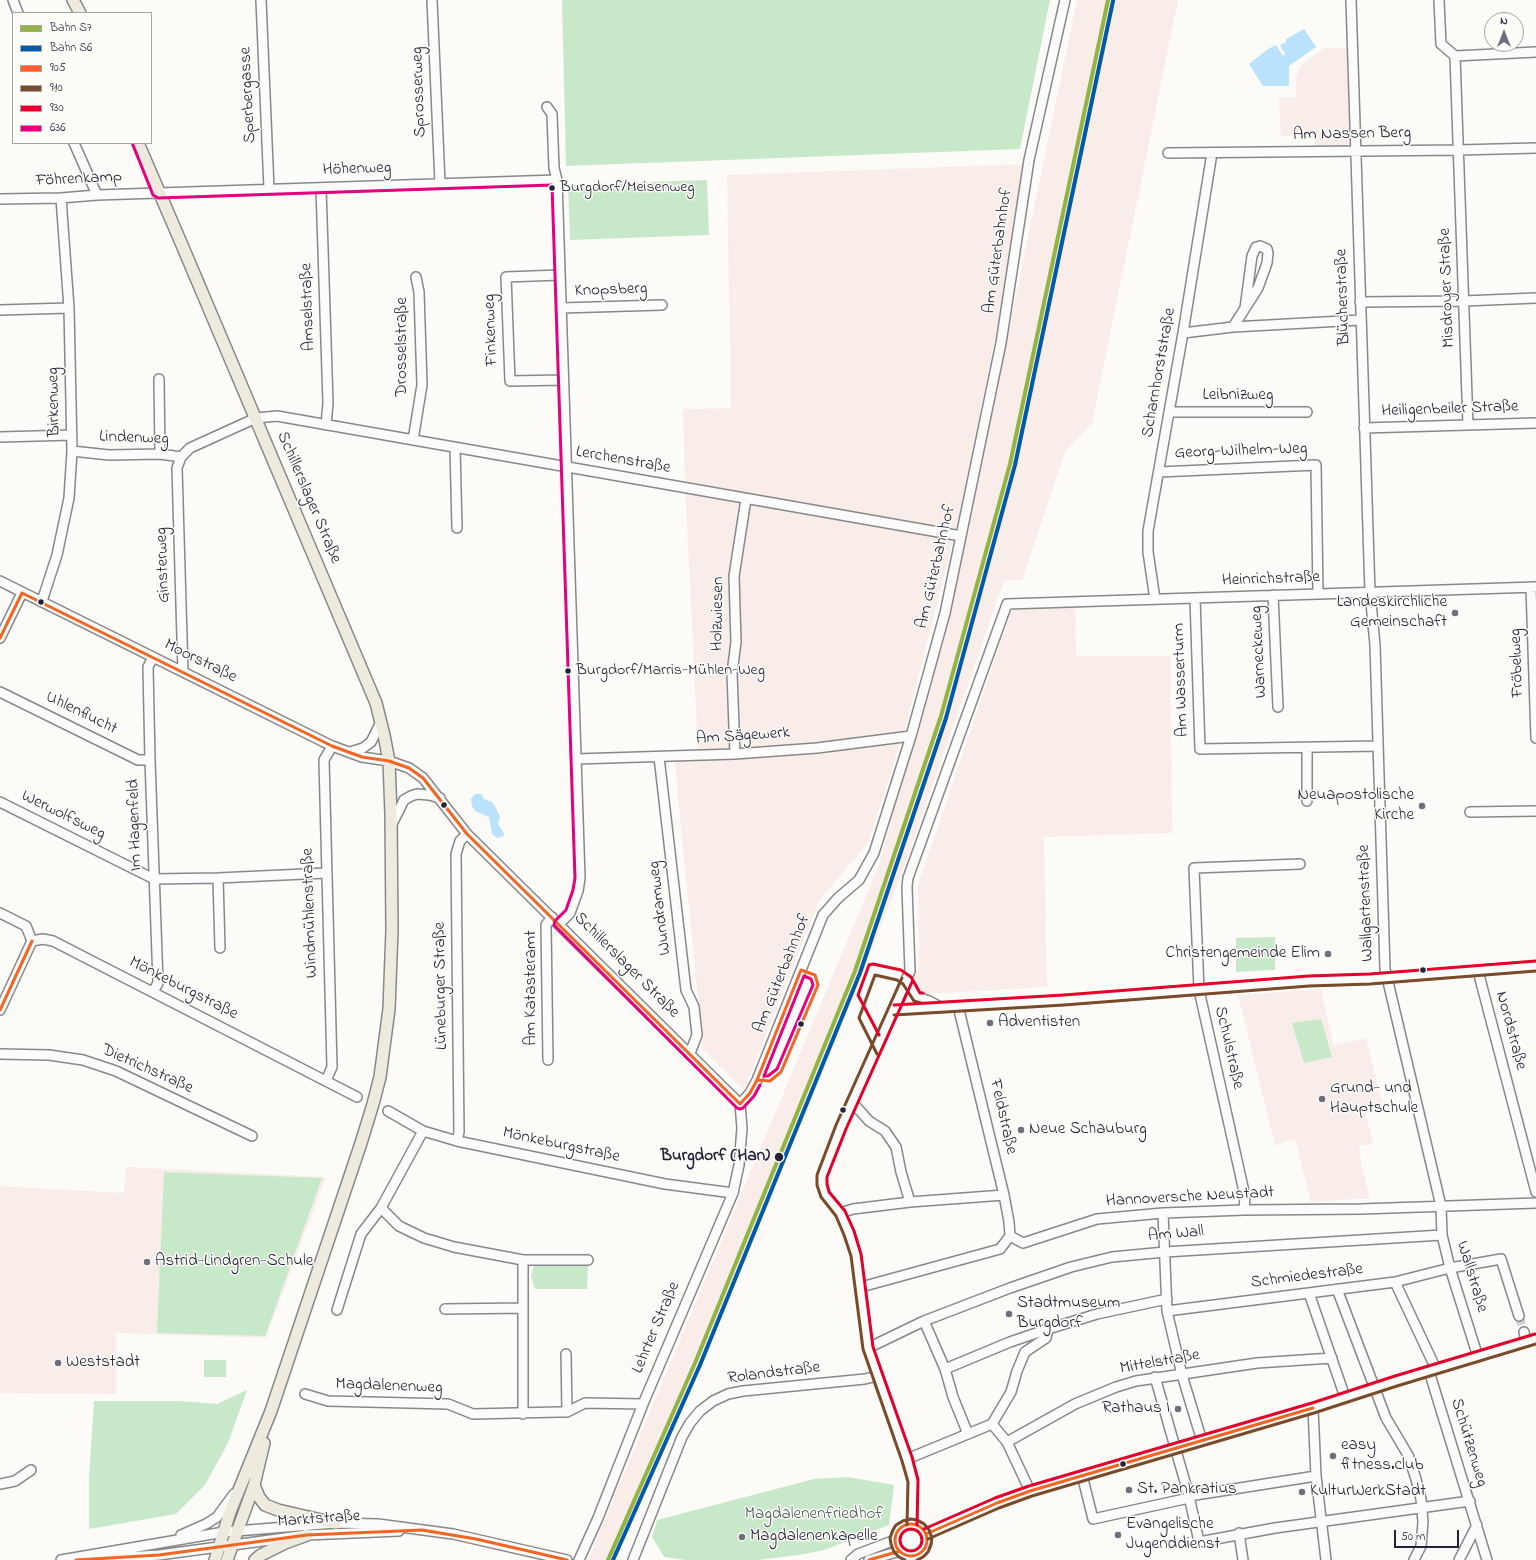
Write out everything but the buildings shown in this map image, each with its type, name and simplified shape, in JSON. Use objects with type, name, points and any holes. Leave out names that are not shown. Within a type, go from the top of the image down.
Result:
[{"type":"main road","points":[[73,0],[79,12]]},
{"type":"main road","name":"Schillerslager Straße","points":[[138,144],[371,691],[381,722],[389,761]]},
{"type":"main road","points":[[215,1560],[240,1487],[271,1411],[374,1104],[380,1077],[389,1009],[392,930],[389,761]]},
{"type":"main road","points":[[227,1560],[254,1485],[271,1411]]},
{"type":"main road","points":[[254,1485],[259,1497],[265,1505],[278,1510],[335,1523]]},
{"type":"main road","points":[[256,1560],[285,1543],[307,1535]]},
{"type":"street","points":[[12,0],[18,12]]},
{"type":"street","name":"Sperbergasse","points":[[261,0],[269,189]]},
{"type":"street","name":"Sprosserweg","points":[[432,0],[440,183]]},
{"type":"street","name":"Am Güterbahnhof","points":[[740,1104],[750,1093],[757,1080],[823,915],[838,898],[859,880],[874,853],[911,736],[945,613],[1001,343],[1029,160],[1065,0]]},
{"type":"street","name":"Blücherstraße","points":[[1351,0],[1360,320],[1370,592]]},
{"type":"street","points":[[1439,0],[1441,44],[1455,56],[1536,52]]},
{"type":"street","name":"Misdroyer Straße","points":[[1455,56],[1468,425]]},
{"type":"street","points":[[546,107],[552,114],[554,168],[557,180],[580,878],[578,891],[570,913],[559,924]]},
{"type":"street","points":[[74,144],[96,195]]},
{"type":"street","name":"Am Nassen Berg","points":[[1168,153],[1536,148]]},
{"type":"street","name":"Scharnhorststraße","points":[[1155,599],[1148,552],[1148,531],[1183,333],[1212,153]]},
{"type":"street","name":"Höhenweg","points":[[158,193],[557,180]]},
{"type":"street","name":"Amselstraße","points":[[321,188],[328,403],[326,425]]},
{"type":"street","name":"Föhrenkamp","points":[[0,199],[61,198],[158,193]]},
{"type":"street","name":"Birkenweg","points":[[42,601],[57,555],[69,498],[72,452],[69,308],[61,198]]},
{"type":"street","points":[[1233,327],[1258,288],[1267,263],[1267,249],[1260,246],[1256,247],[1253,251],[1245,308]]},
{"type":"street","name":"Finkenweg","points":[[560,275],[506,277],[510,381],[563,380]]},
{"type":"street","name":"Drosselstraße","points":[[413,440],[422,385],[419,292],[416,277]]},
{"type":"street","points":[[1360,302],[1464,301],[1536,298]]},
{"type":"street","name":"Knopsberg","points":[[561,308],[662,305]]},
{"type":"street","points":[[0,310],[69,308]]},
{"type":"street","points":[[1183,333],[1233,327],[1360,320]]},
{"type":"street","points":[[159,379],[160,454]]},
{"type":"street","name":"Leibnizweg","points":[[1169,412],[1307,412]]},
{"type":"street","name":"Lerchenstraße","points":[[256,418],[276,416],[961,536]]},
{"type":"street","name":"Lindenweg","points":[[72,452],[109,455],[160,454],[181,457],[190,448],[256,418]]},
{"type":"street","name":"Heiligenbeiler Straße","points":[[1364,428],[1536,423]]},
{"type":"street","points":[[0,437],[72,435]]},
{"type":"street","points":[[456,448],[457,528]]},
{"type":"street","name":"Ginsterweg","points":[[181,457],[177,468],[183,672]]},
{"type":"street","name":"Georg-Wilhelm-Weg","points":[[1159,472],[1316,464],[1318,594]]},
{"type":"street","name":"Holzwiesen","points":[[735,754],[732,673],[736,642],[734,576],[746,499]]},
{"type":"street","name":"Moorstraße","points":[[0,581],[332,746],[362,757],[389,761]]},
{"type":"street","name":"Heinrichstraße","points":[[906,980],[910,971],[907,888],[908,878],[1007,604],[1534,587]]},
{"type":"street","name":"Fröbelweg","points":[[1534,587],[1536,738]]},
{"type":"street","name":"Wallgartenstraße","points":[[1370,592],[1375,645],[1386,977],[1441,1206]]},
{"type":"street","points":[[0,638],[22,593]]},
{"type":"street","name":"Warneckeweg","points":[[1273,596],[1278,707]]},
{"type":"street","name":"Am Wasserturm","points":[[1195,598],[1200,749],[1378,746]]},
{"type":"street","name":"Im Hagenfeld","points":[[153,657],[148,667],[158,983],[153,992]]},
{"type":"street","name":"Uhlenflucht","points":[[0,692],[138,760],[150,760]]},
{"type":"street","points":[[350,752],[363,748],[371,742],[381,722]]},
{"type":"street","name":"Am Sägewerk","points":[[576,759],[735,754],[817,748],[911,736]]},
{"type":"street","name":"Windmühlenstraße","points":[[326,1081],[332,1067],[324,760],[332,746]]},
{"type":"street","points":[[1307,748],[1307,801]]},
{"type":"street","name":"Wundramweg","points":[[659,757],[686,990],[694,1007],[697,1035],[690,1053]]},
{"type":"street","name":"Schillerslager Straße","points":[[389,761],[398,763],[414,771],[423,778],[468,834],[740,1104]]},
{"type":"street","points":[[391,826],[404,800],[417,794],[440,798]]},
{"type":"street","name":"Werwolfsweg","points":[[0,802],[154,879]]},
{"type":"street","points":[[1470,812],[1536,810]]},
{"type":"street","name":"Lüneburger Straße","points":[[457,1141],[459,1132],[456,854],[460,842],[468,834]]},
{"type":"street","name":"Schulstraße","points":[[1244,1210],[1245,1196],[1199,990],[1194,868],[1300,864]]},
{"type":"street","points":[[154,879],[326,874]]},
{"type":"street","points":[[218,878],[220,948]]},
{"type":"street","points":[[0,913],[26,926],[32,941],[1,1004]]},
{"type":"street","name":"Am Katasteramt","points":[[548,1060],[546,925],[552,917]]},
{"type":"street","name":"Mönkeburgstraße","points":[[32,941],[43,939],[53,941],[357,1097]]},
{"type":"street","points":[[894,1010],[1536,966]]},
{"type":"street","name":"Nordstraße","points":[[1478,971],[1536,1192]]},
{"type":"street","points":[[906,980],[918,997],[940,1007]]},
{"type":"street","points":[[906,980],[852,1102],[822,1176],[823,1190],[840,1213],[849,1233],[856,1255],[868,1348],[908,1458],[913,1481],[912,1525]]},
{"type":"street","name":"Feldstraße","points":[[958,1006],[1004,1195],[1010,1236]]},
{"type":"street","name":"Dietrichstraße","points":[[0,1054],[49,1056],[90,1062],[116,1071],[252,1136]]},
{"type":"street","points":[[852,1102],[869,1121],[885,1132],[896,1147],[901,1172],[910,1202]]},
{"type":"street","name":"Lehrter Straße","points":[[579,1560],[598,1518],[643,1404],[733,1193],[739,1166],[742,1128],[740,1104]]},
{"type":"street","name":"Mönkeburgstraße","points":[[388,1112],[423,1131],[457,1141],[665,1184],[733,1193]]},
{"type":"street","points":[[337,1310],[361,1234],[381,1208],[423,1131]]},
{"type":"street","points":[[840,1213],[853,1209],[910,1202],[1004,1195]]},
{"type":"street","name":"Hannoversche Neustadt","points":[[1010,1236],[1023,1243],[1096,1219],[1163,1213],[1244,1210],[1361,1209],[1536,1203]]},
{"type":"street","name":"Wallstraße","points":[[1441,1206],[1442,1235],[1450,1268],[1478,1357]]},
{"type":"street","points":[[381,1208],[399,1226],[424,1238],[454,1247],[523,1260],[588,1260]]},
{"type":"street","points":[[1163,1213],[1167,1311],[1182,1375],[1202,1441]]},
{"type":"street","name":"Am Wall","points":[[868,1348],[924,1322],[1010,1288],[1071,1268],[1112,1257],[1165,1252],[1442,1235]]},
{"type":"street","points":[[861,1287],[1000,1249],[1010,1236]]},
{"type":"street","name":"Schmiedestraße","points":[[1167,1311],[1395,1282],[1450,1268],[1501,1259],[1519,1316]]},
{"type":"street","points":[[523,1260],[523,1414]]},
{"type":"street","name":"Schützenweg","points":[[1395,1282],[1432,1370],[1487,1560]]},
{"type":"street","points":[[1337,1289],[1386,1418],[1408,1455],[1421,1499],[1423,1534],[1421,1546],[1414,1560]]},
{"type":"street","points":[[1309,1293],[1345,1397]]},
{"type":"street","points":[[945,1369],[1048,1329],[1097,1314],[1167,1299]]},
{"type":"street","points":[[445,1309],[523,1308]]},
{"type":"street","points":[[924,1322],[945,1369],[953,1397],[968,1434]]},
{"type":"street","points":[[908,1458],[992,1424],[1011,1392],[1017,1371],[1025,1352],[1046,1338],[1048,1329]]},
{"type":"street","points":[[1524,1332],[1526,1342]]},
{"type":"street","points":[[926,1534],[997,1503],[1030,1491],[1313,1408],[1375,1387],[1536,1339]]},
{"type":"street","points":[[566,1354],[567,1412]]},
{"type":"street","name":"Mittelstraße","points":[[1007,1442],[1075,1404],[1116,1387],[1155,1378],[1257,1363],[1332,1358]]},
{"type":"street","name":"Rolandstraße","points":[[633,1560],[682,1436],[690,1423],[708,1404],[728,1394],[743,1391],[865,1379],[877,1376]]},
{"type":"street","points":[[1155,1378],[1189,1497],[1199,1542],[1239,1533],[1470,1501]]},
{"type":"street","name":"Magdalenenweg","points":[[305,1394],[328,1401],[448,1404],[473,1414],[567,1412],[585,1403],[643,1404]]},
{"type":"street","points":[[1313,1408],[1316,1476],[1326,1560]]},
{"type":"street","points":[[992,1424],[1007,1442],[1030,1491]]},
{"type":"street","points":[[0,1484],[15,1481],[31,1470]]},
{"type":"street","points":[[1082,1475],[1093,1519],[1189,1497],[1316,1476]]},
{"type":"street","points":[[62,1560],[169,1540],[206,1524],[217,1517],[240,1487]]},
{"type":"street","name":"Marktstraße","points":[[169,1540],[224,1532],[335,1523],[378,1524],[476,1539],[564,1559]]},
{"type":"street","points":[[912,1525],[921,1527],[926,1534],[926,1548],[914,1558],[900,1551],[895,1540],[901,1528],[912,1525]]},
{"type":"street","points":[[1459,1560],[1477,1525]]},
{"type":"street","name":"Marktstraße","points":[[159,1555],[307,1535],[422,1530]]},
{"type":"street","points":[[1239,1533],[1243,1560]]},
{"type":"street","points":[[851,1560],[858,1554],[895,1540]]},
{"type":"street","points":[[869,1560],[900,1551]]},
{"type":"street","points":[[76,1560],[159,1555],[176,1560]]},
{"type":"shaded area","points":[[1077,0],[1178,0],[1092,423],[1065,452],[1022,580],[1004,581],[900,878],[829,1057],[721,1319],[638,1501],[614,1560],[588,1560],[879,865],[961,561]]},
{"type":"shaded area","points":[[1324,48],[1347,48],[1349,141],[1345,146],[1315,146],[1314,135],[1281,136],[1279,97],[1296,97],[1296,77],[1300,67]]},
{"type":"shaded area","points":[[1024,164],[1006,282],[960,512],[909,714],[869,841],[819,901],[744,1090],[703,1050],[674,755],[698,751],[685,482],[683,409],[731,408],[727,175]]},
{"type":"shaded area","points":[[1075,607],[1076,656],[1170,656],[1172,833],[1044,837],[1047,987],[909,995],[919,966],[918,885],[1012,609]]},
{"type":"shaded area","name":"Grund- und Hauptschule","points":[[1321,989],[1334,1046],[1366,1038],[1383,1106],[1365,1111],[1373,1143],[1359,1146],[1362,1167],[1370,1198],[1311,1202],[1295,1139],[1275,1145],[1238,995]]},
{"type":"shaded area","name":"Astrid-Lindgren-Schule","points":[[126,1167],[326,1177],[266,1338],[116,1333],[116,1394],[0,1393],[0,1186],[124,1193]]},
{"type":"green space","points":[[562,0],[1050,0],[1020,149],[566,166]]},
{"type":"green space","points":[[707,180],[709,235],[570,240],[568,185]]},
{"type":"green space","points":[[1275,937],[1275,970],[1236,972],[1236,938]]},
{"type":"green space","points":[[1321,1019],[1332,1057],[1304,1063],[1292,1023]]},
{"type":"green space","points":[[164,1172],[322,1178],[265,1336],[157,1333]]},
{"type":"green space","points":[[537,1263],[588,1263],[587,1289],[535,1289],[531,1277],[533,1268]]},
{"type":"green space","points":[[204,1360],[226,1360],[226,1377],[204,1377]]},
{"type":"green space","points":[[247,1390],[228,1443],[205,1485],[176,1514],[89,1529],[89,1477],[94,1401],[179,1401],[217,1404]]},
{"type":"green space","name":"Magdalenenfriedhof","points":[[848,1477],[894,1485],[889,1525],[824,1550],[759,1560],[686,1560],[664,1557],[652,1537],[657,1520],[814,1479]]},
{"type":"water","points":[[1304,29],[1316,47],[1289,66],[1289,86],[1263,86],[1249,64],[1268,49],[1276,45],[1283,56],[1285,54],[1280,45],[1286,42],[1286,39]]},
{"type":"water","points":[[475,794],[481,794],[484,799],[492,802],[495,806],[500,817],[498,824],[504,833],[502,837],[497,838],[492,834],[489,817],[475,811],[472,806],[471,799]]},
{"type":"tunnel","points":[[1519,1316],[1524,1332]]},
{"type":"rail line","name":"S7","points":[[608,1560],[695,1363],[855,971],[941,716],[1010,464],[1108,0]]},
{"type":"rail line","name":"S6","points":[[613,1560],[700,1365],[860,973],[946,718],[1015,465],[1113,1]]},
{"type":"transit line","name":"636","points":[[133,145],[153,195],[158,198],[552,185],[575,878],[573,890],[566,910],[555,921],[554,925],[737,1108],[743,1108],[754,1096],[760,1085]]},
{"type":"transit line","name":"905","points":[[0,638],[22,593],[332,746],[362,757],[389,761],[409,768],[423,778],[467,834],[740,1104],[750,1093],[757,1080]]},
{"type":"transit line","name":"905","points":[[0,1010],[32,941]]},
{"type":"transit line","name":"930","points":[[894,1005],[1064,995],[1309,976],[1370,974],[1536,961]]},
{"type":"transit line","name":"930","points":[[879,1035],[858,995],[869,965],[873,964],[901,970],[911,977],[920,993],[923,993]]},
{"type":"transit line","name":"905","points":[[801,970],[815,975],[818,985],[781,1072],[770,1081],[757,1080],[801,970]]},
{"type":"transit line","name":"910","points":[[894,1015],[1064,1005],[1309,986],[1370,984],[1536,971]]},
{"type":"transit line","name":"910","points":[[877,1054],[859,1018],[875,975],[897,980],[903,984],[914,1001],[921,1003]]},
{"type":"transit line","name":"636","points":[[804,976],[811,979],[813,985],[777,1069],[768,1076],[764,1076],[804,976]]},
{"type":"transit line","name":"910","points":[[902,978],[836,1125],[817,1175],[817,1185],[821,1197],[836,1216],[851,1256],[863,1349],[908,1482],[907,1525]]},
{"type":"transit line","name":"930","points":[[912,982],[846,1129],[827,1177],[827,1184],[829,1192],[845,1211],[854,1231],[861,1254],[873,1347],[912,1457],[918,1480],[917,1525]]},
{"type":"transit line","name":"930","points":[[924,1529],[995,1498],[1029,1486],[1312,1403],[1395,1376],[1535,1334]]},
{"type":"transit line","name":"910","points":[[928,1539],[999,1508],[1032,1496],[1314,1413],[1536,1344]]},
{"type":"transit line","name":"905","points":[[926,1534],[997,1503],[1030,1491],[1313,1408]]},
{"type":"transit line","name":"910","points":[[905,1560],[894,1552],[890,1538],[896,1525],[911,1519],[917,1520],[924,1524],[929,1530],[932,1538],[928,1552],[917,1560]]},
{"type":"transit line","name":"905","points":[[911,1524],[917,1525],[924,1531],[927,1540],[926,1546],[920,1553],[911,1556],[905,1555],[898,1549],[895,1540],[896,1534],[902,1527],[911,1524]]},
{"type":"transit line","name":"930","points":[[911,1529],[919,1532],[922,1540],[919,1548],[911,1551],[903,1548],[900,1540],[903,1532],[911,1529]]},
{"type":"transit line","name":"905","points":[[76,1560],[159,1555],[307,1535],[422,1530],[476,1539],[567,1560]]},
{"type":"transit line","name":"905","points":[[869,1560],[900,1551]]},
{"type":"place","name":"Burgdorf/Meisenweg","points":[[552,188]]},
{"type":"place","name":"Landeskirchliche Gemeinschaft","points":[[1455,613]]},
{"type":"place","name":"Burgdorf/Marris-Mühlen-Weg","points":[[568,671]]},
{"type":"place","name":"Neuapostolische Kirche","points":[[1422,806]]},
{"type":"place","name":"Christengemeinde Elim","points":[[1328,954]]},
{"type":"place","name":"Adventisten","points":[[990,1023]]},
{"type":"place","name":"Grund- und Hauptschule","points":[[1322,1099]]},
{"type":"place","name":"Neue Schauburg","points":[[1021,1130]]},
{"type":"place","name":"Burgdorf (Han)","points":[[779,1157]]},
{"type":"place","name":"Astrid-Lindgren-Schule","points":[[147,1262]]},
{"type":"place","name":"Stadtmuseum Burgdorf","points":[[1009,1314]]},
{"type":"place","name":"Weststadt","points":[[58,1363]]},
{"type":"place","name":"Rathaus I","points":[[1178,1409]]},
{"type":"place","name":"easy fitness.club","points":[[1333,1456]]},
{"type":"place","name":"St. Pankratius","points":[[1129,1490]]},
{"type":"place","name":"KulturWerkStadt","points":[[1302,1492]]},
{"type":"place","name":"Evangelische Jugenddienst","points":[[1118,1535]]},
{"type":"place","name":"Magdalenenkapelle","points":[[742,1537]]}]
